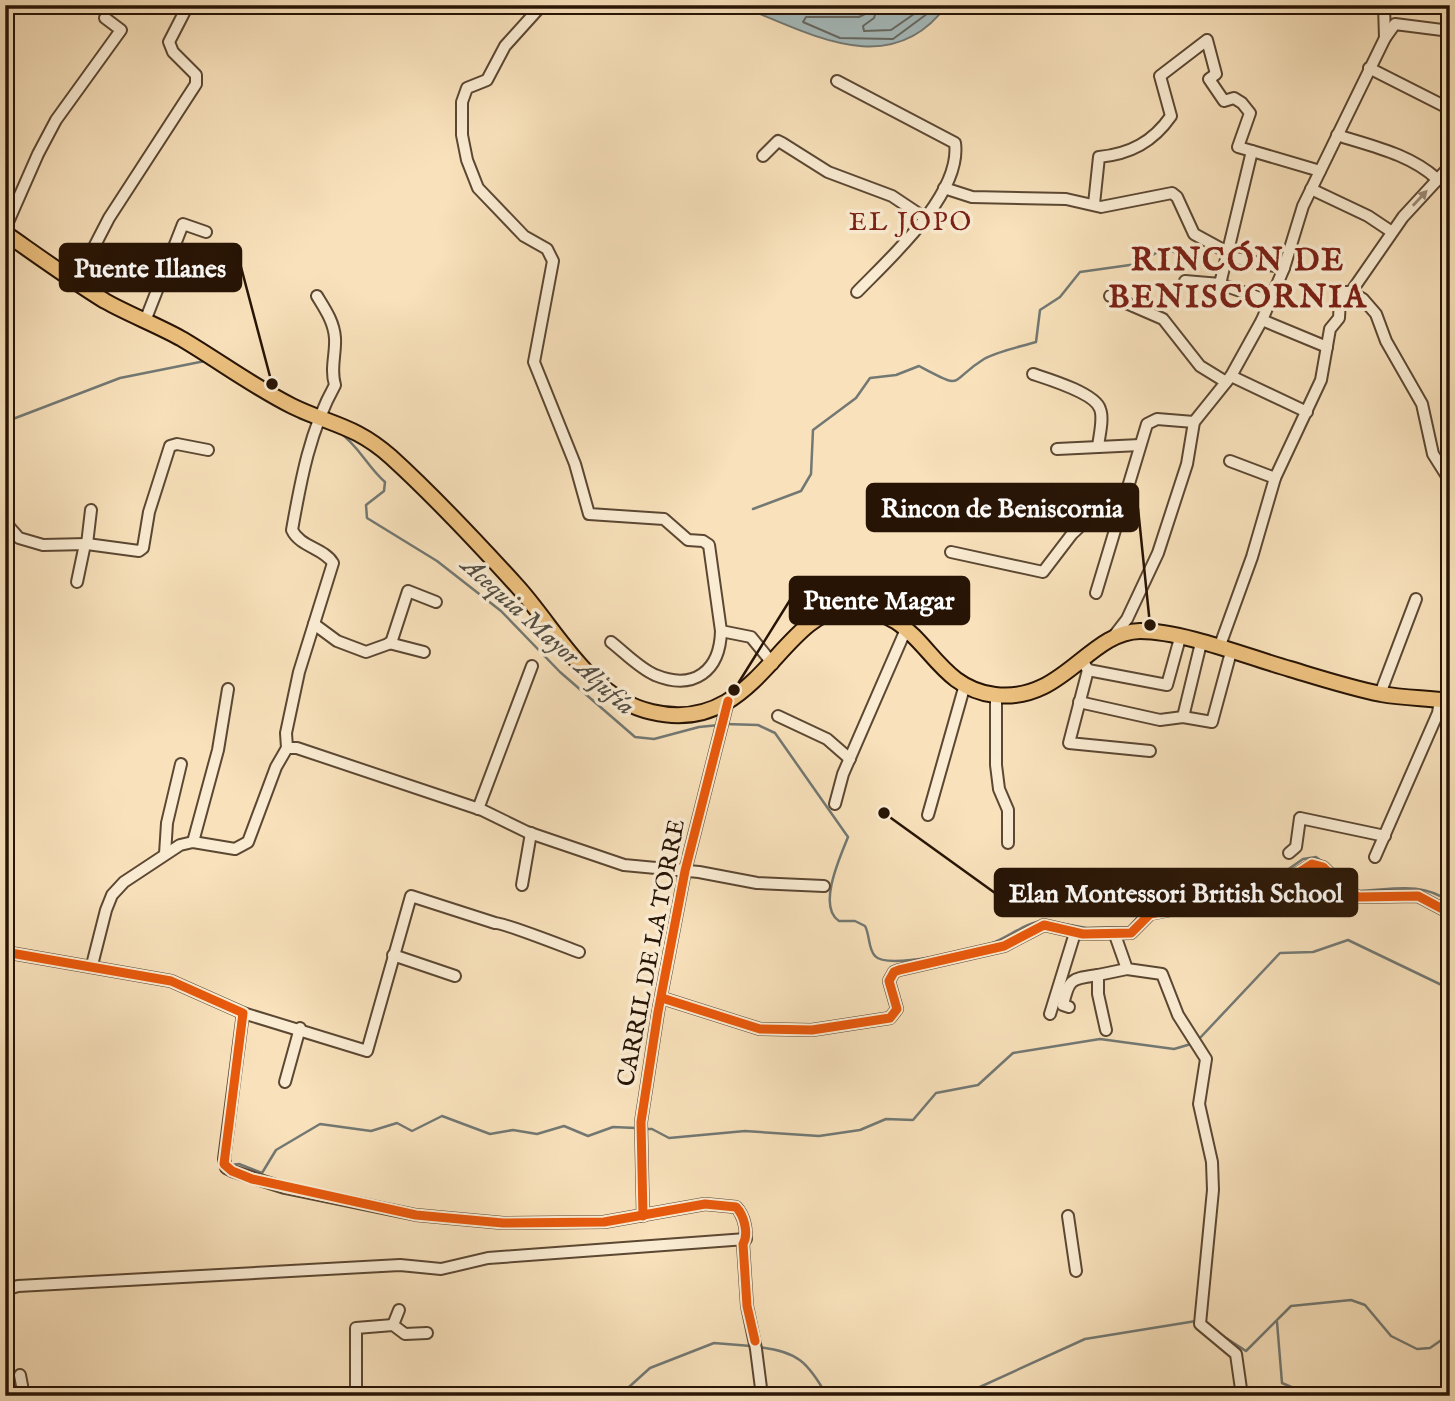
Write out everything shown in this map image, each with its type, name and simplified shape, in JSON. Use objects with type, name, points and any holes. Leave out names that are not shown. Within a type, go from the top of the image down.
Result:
[{"type":"main road","points":[[5,231],[76,282],[317,421],[352,428],[387,453],[455,517],[530,600],[571,655],[618,698],[650,712],[688,715],[727,701],[744,691],[773,664],[802,630],[842,608],[879,610],[906,627],[964,688],[996,695],[1018,695],[1041,690],[1085,666],[1105,645],[1124,633],[1146,631],[1201,643],[1380,694],[1445,701]]},
{"type":"street","points":[[76,282],[109,218],[196,84],[196,75],[173,52],[169,42],[188,5]]},
{"type":"street","points":[[542,5],[505,46],[487,80],[471,85],[464,92],[462,122],[467,160],[478,188],[524,236],[547,249],[553,261],[534,362],[575,464],[589,514],[664,519],[688,540],[703,541],[709,545],[721,631],[721,646],[712,667],[693,678],[669,679],[653,674],[611,642]]},
{"type":"street","points":[[1384,5],[1385,38]]},
{"type":"street","points":[[5,231],[37,154],[57,120],[121,30],[105,18]]},
{"type":"street","points":[[1105,645],[1127,619],[1158,553],[1188,458],[1194,422],[1228,379],[1262,320],[1284,268],[1311,189],[1385,38],[1395,24],[1450,31]]},
{"type":"street","points":[[1094,204],[1099,157],[1132,151],[1166,123],[1171,116],[1160,76],[1207,40],[1216,74],[1209,79],[1224,102],[1234,98],[1250,113],[1238,147],[1320,171]]},
{"type":"street","points":[[1369,68],[1450,109]]},
{"type":"street","points":[[837,81],[955,143],[956,151],[944,188],[914,237],[857,292]]},
{"type":"street","points":[[1336,135],[1394,153],[1425,168],[1437,179]]},
{"type":"street","points":[[763,156],[778,141],[828,172],[892,197],[925,218]]},
{"type":"street","points":[[1220,284],[1252,151]]},
{"type":"street","points":[[1351,292],[1392,232],[1450,166]]},
{"type":"street","points":[[944,188],[972,197],[1066,199],[1101,207],[1166,191],[1177,197],[1194,234],[1227,254],[1284,268]]},
{"type":"street","points":[[1311,189],[1368,216],[1392,232]]},
{"type":"street","points":[[145,321],[183,224],[206,232]]},
{"type":"street","points":[[1185,281],[1220,284],[1269,300]]},
{"type":"street","points":[[1079,702],[1160,720],[1183,717],[1212,722],[1225,650],[1275,478],[1321,380],[1331,326],[1340,314],[1342,294],[1351,292],[1363,299],[1376,314],[1386,341],[1422,404],[1433,454],[1450,481]]},
{"type":"street","points":[[92,965],[112,895],[124,882],[165,853],[193,842],[235,849],[244,846],[257,824],[279,760],[287,748],[286,733],[299,672],[332,561],[300,541],[292,530],[317,421],[335,385],[332,376],[335,338],[332,320],[317,296]]},
{"type":"street","points":[[1110,296],[1163,320],[1200,366],[1307,412]]},
{"type":"street","points":[[1262,320],[1327,347]]},
{"type":"street","points":[[1034,374],[1062,383],[1097,404],[1101,411],[1098,447]]},
{"type":"street","points":[[1096,593],[1145,428],[1152,420],[1194,422]]},
{"type":"street","points":[[5,522],[19,538],[30,542],[57,547],[86,544],[141,551],[149,512],[170,446],[177,444],[208,450]]},
{"type":"street","points":[[1057,449],[1140,445]]},
{"type":"street","points":[[1230,461],[1275,478]]},
{"type":"street","points":[[77,582],[92,510]]},
{"type":"street","points":[[951,552],[1043,572],[1072,534],[1088,519],[1118,523]]},
{"type":"street","points":[[390,643],[408,591],[436,601]]},
{"type":"street","points":[[1380,694],[1416,599]]},
{"type":"street","points":[[1127,619],[1130,626],[1146,631]]},
{"type":"street","points":[[314,624],[359,651],[366,652],[390,643],[424,652]]},
{"type":"street","points":[[835,804],[850,759],[906,627]]},
{"type":"street","points":[[721,631],[751,637],[773,664]]},
{"type":"street","points":[[1150,751],[1069,743],[1085,666],[1167,685],[1180,638]]},
{"type":"street","points":[[1183,717],[1201,643]]},
{"type":"street","points":[[478,809],[532,666]]},
{"type":"street","points":[[928,815],[964,688]]},
{"type":"street","points":[[193,842],[218,750],[228,689]]},
{"type":"street","points":[[996,695],[996,765],[999,789],[1008,810],[1008,843]]},
{"type":"street","name":"CARRIL DE LA TORRE","points":[[643,1216],[641,1122],[685,871],[727,701]]},
{"type":"street","points":[[1375,857],[1445,701]]},
{"type":"street","points":[[778,716],[827,739],[850,759]]},
{"type":"street","points":[[287,748],[296,748],[478,809],[531,833],[624,865],[685,871],[757,883],[824,886]]},
{"type":"street","points":[[165,853],[167,823],[181,764]]},
{"type":"street","points":[[1289,853],[1296,847],[1300,818],[1385,836]]},
{"type":"street","points":[[522,885],[531,833]]},
{"type":"street","points":[[662,998],[760,1029],[812,1030],[884,1020],[896,1013],[889,981],[894,972],[1004,946],[1044,925],[1075,933],[1131,933],[1150,914],[1222,900],[1262,897],[1312,864],[1323,867],[1353,895],[1365,899],[1404,894],[1418,896],[1450,913]]},
{"type":"street","points":[[5,952],[172,981],[243,1013],[300,1028],[367,1051],[411,897],[495,923],[500,922],[530,936],[579,952]]},
{"type":"street","points":[[1050,1014],[1075,933]]},
{"type":"street","points":[[1115,935],[1127,969]]},
{"type":"street","points":[[393,955],[455,976]]},
{"type":"street","points":[[1069,1007],[1063,1005],[1068,985],[1074,978],[1127,969],[1162,974],[1178,1015],[1206,1059],[1199,1104],[1212,1162],[1213,1190],[1200,1322],[1236,1354],[1242,1396]]},
{"type":"street","points":[[1098,975],[1098,995],[1106,1030]]},
{"type":"street","points":[[243,1013],[224,1159],[226,1168],[285,1188],[436,1217],[503,1223],[604,1222],[686,1206],[730,1205],[742,1215],[746,1239],[743,1244],[747,1306],[756,1345],[762,1396]]},
{"type":"street","points":[[285,1082],[300,1028]]},
{"type":"street","points":[[1068,1216],[1076,1271]]},
{"type":"street","points":[[5,1290],[18,1286],[400,1265],[441,1269],[488,1258],[746,1239]]},
{"type":"street","points":[[393,1325],[399,1310]]},
{"type":"street","points":[[356,1396],[357,1323],[393,1325],[405,1334],[427,1333]]},
{"type":"street","points":[[20,1375],[24,1396]]},
{"type":"water","points":[[738,5],[795,5],[807,10],[857,10],[870,5],[947,5],[925,29],[900,42],[874,46],[847,44],[820,37]]},
{"type":"waterway","points":[[753,509],[801,491],[811,474],[813,430],[856,398],[870,378],[896,375],[919,366],[944,379],[955,380],[990,356],[1036,342],[1040,310],[1060,297],[1080,272],[1137,264],[1163,249],[1196,258]]},
{"type":"waterway","points":[[5,422],[120,378],[205,361]]},
{"type":"waterway","name":"Acequia Mayor Aljufía","points":[[299,418],[313,423]]},
{"type":"waterway","name":"Acequia Mayor Aljufía","points":[[339,432],[352,443],[385,482],[384,491],[366,505],[367,518],[437,561],[501,611],[560,672],[635,737],[654,739],[699,727],[719,725]]},
{"type":"waterway","name":"Acequia Mayor Aljufía","points":[[725,724],[758,725],[775,733],[848,837],[832,881],[830,905],[839,921],[855,921],[865,926],[875,956],[896,961],[949,954],[990,944],[1031,924],[1045,921]]},
{"type":"waterway","name":"Acequia Mayor Aljufía","points":[[1058,923],[1087,928],[1129,927],[1145,909],[1235,888],[1263,887],[1303,859],[1316,857],[1324,863]]},
{"type":"waterway","name":"Acequia Mayor Aljufía","points":[[1334,871],[1359,891],[1417,889],[1439,895],[1450,902]]},
{"type":"waterway","points":[[1199,1039],[1280,953],[1313,952],[1348,940],[1450,989]]},
{"type":"waterway","points":[[643,1129],[652,1129],[669,1138],[745,1131],[819,1136],[860,1130],[886,1119],[913,1120],[936,1093],[978,1085],[1013,1053],[1100,1039],[1174,1049],[1191,1044]]},
{"type":"waterway","points":[[231,1165],[239,1164],[262,1173],[276,1150],[320,1124],[371,1131],[397,1123],[412,1131],[442,1116],[490,1134],[513,1130],[537,1134],[564,1126],[588,1136],[613,1127],[636,1128]]},
{"type":"waterway","points":[[1223,1336],[1246,1351],[1291,1306],[1351,1300],[1365,1305],[1391,1336],[1417,1349],[1430,1348],[1450,1334]]},
{"type":"waterway","points":[[960,1396],[1085,1339],[1196,1321]]},
{"type":"waterway","points":[[1277,1322],[1282,1383],[1312,1396]]},
{"type":"waterway","points":[[619,1396],[650,1368],[714,1343],[751,1346]]},
{"type":"waterway","points":[[758,1347],[783,1352],[800,1360],[814,1375],[827,1396]]},
{"type":"waterway","points":[[1326,1396],[1344,1392],[1353,1396]]},
{"type":"cycle path","points":[[643,1216],[641,1122],[658,1012],[685,871],[728,701]]},
{"type":"cycle path","points":[[662,998],[760,1029],[812,1030],[890,1018],[897,1009],[889,981],[894,972],[899,970],[1004,946],[1044,925],[1083,934],[1131,933],[1150,914],[1222,900],[1262,897],[1312,864],[1323,867],[1348,892],[1359,897],[1418,896],[1450,913]]},
{"type":"cycle path","points":[[5,952],[171,981],[243,1013],[224,1164],[232,1171],[252,1179],[416,1215],[503,1223],[604,1222],[705,1204],[736,1207],[746,1230],[743,1244],[747,1306],[755,1341]]},
{"type":"place","name":"Puente Illanes","points":[[272,384]]},
{"type":"place","name":"Rincon de Beniscornia","points":[[1150,625]]},
{"type":"place","name":"Puente Magar","points":[[734,690]]},
{"type":"place","name":"Elan Montessori British School","points":[[884,813]]},
{"type":"district","name":"EL JOPO","points":[[911,222]]},
{"type":"district","name":"RINCÓN DE BENISCORNIA","points":[[1238,280]]}]
